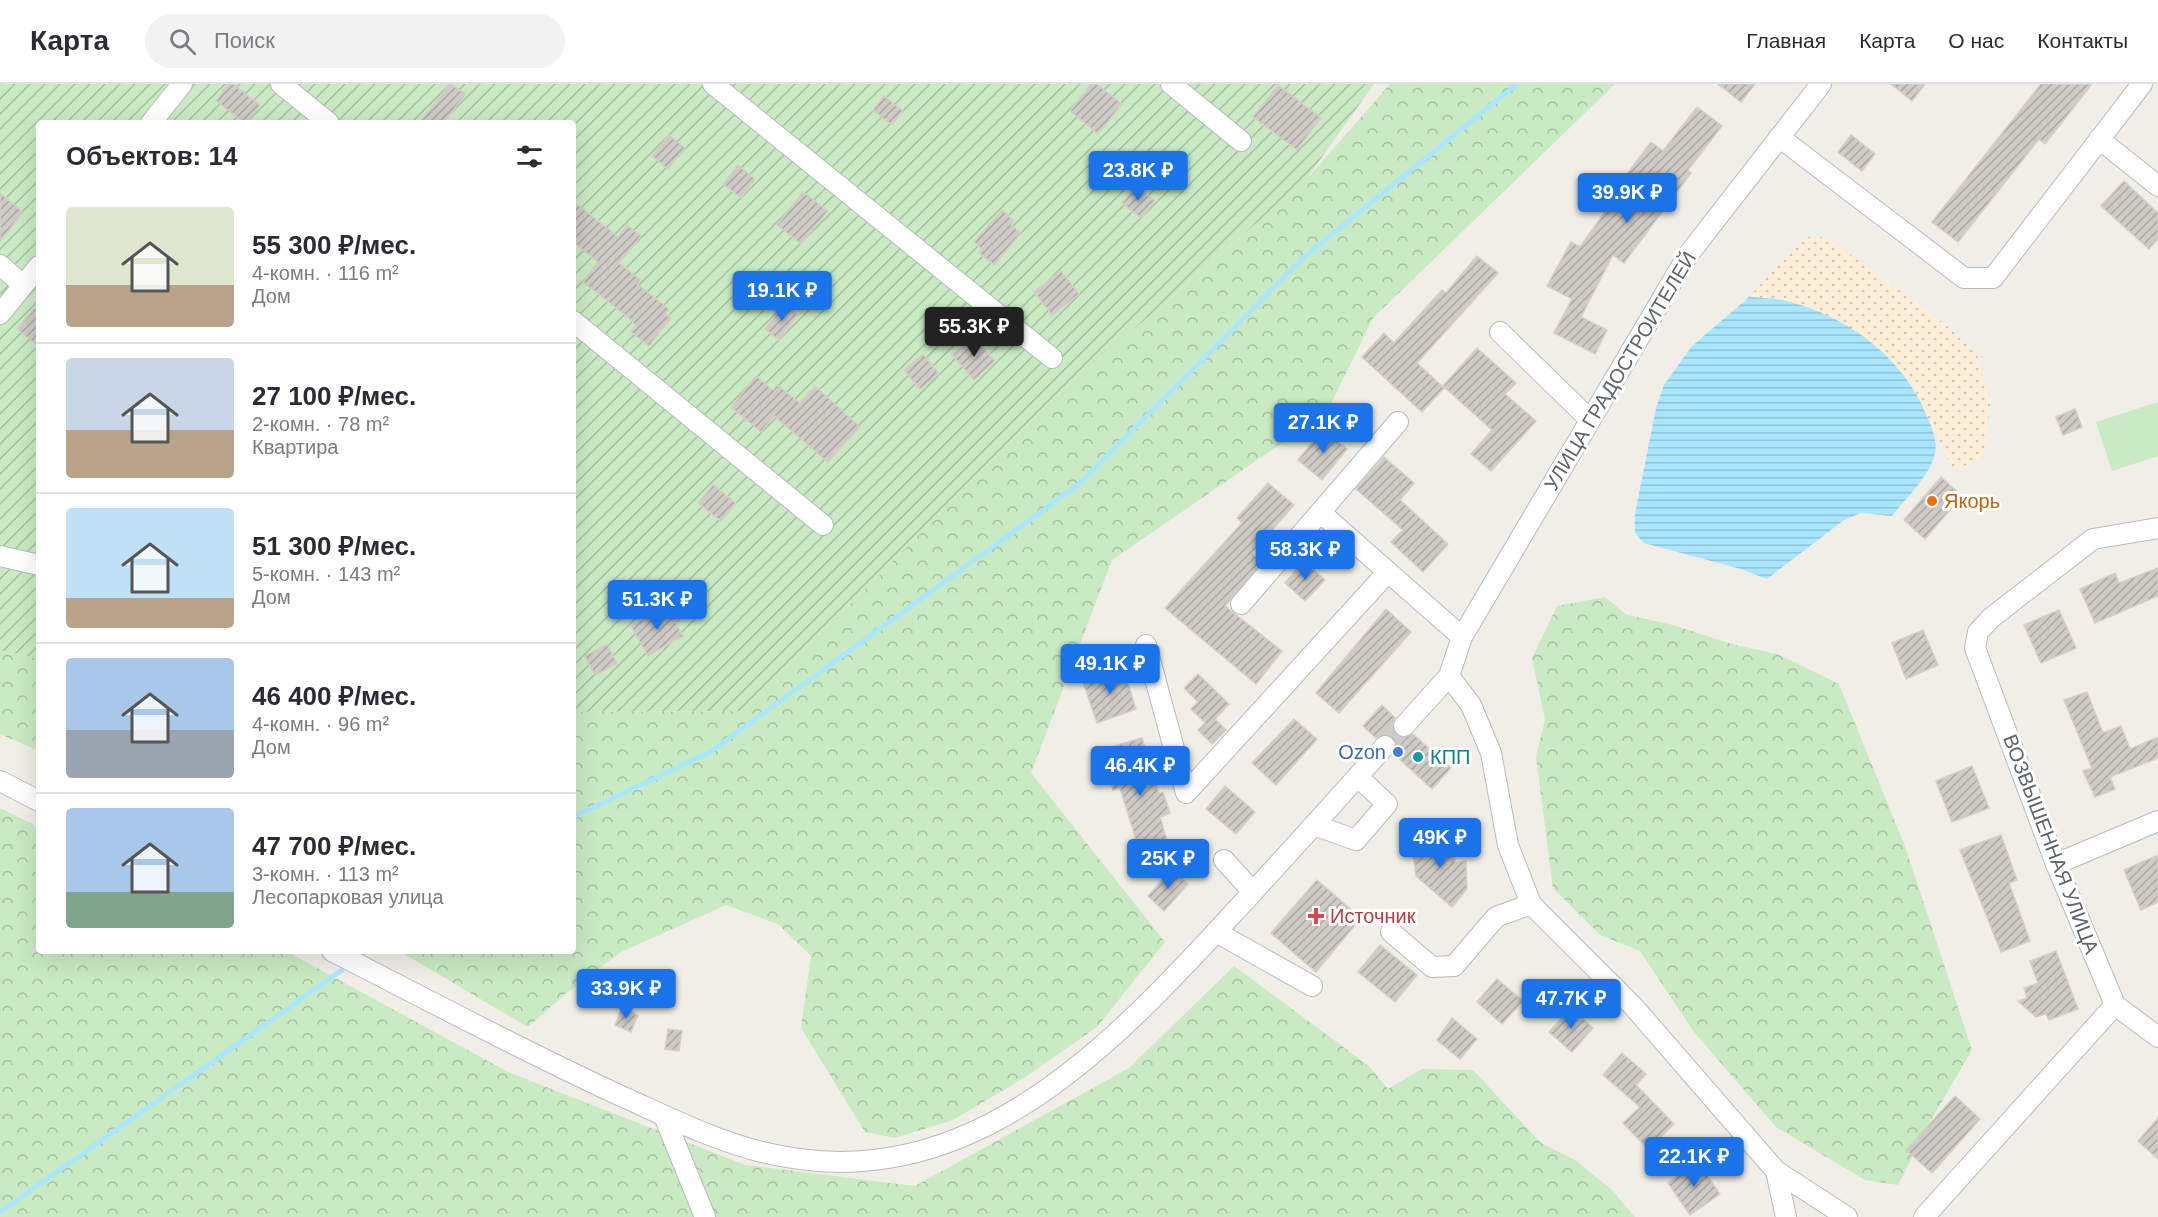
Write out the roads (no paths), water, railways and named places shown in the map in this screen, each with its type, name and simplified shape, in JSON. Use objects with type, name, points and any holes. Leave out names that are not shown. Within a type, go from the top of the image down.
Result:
[{"type":"street","points":[[153,120],[182,84]]},
{"type":"street","points":[[280,84],[324,120]]},
{"type":"street","points":[[713,84],[1052,358]]},
{"type":"street","points":[[1171,84],[1241,141]]},
{"type":"street","name":"УЛИЦА ГРАДОСТРОИТЕЛЕЙ","points":[[1449,676],[1462,637],[1688,255],[1821,84]]},
{"type":"street","points":[[1779,137],[1964,278],[1994,278],[2142,84]]},
{"type":"street","points":[[2098,139],[2158,186]]},
{"type":"street","points":[[0,266],[23,285]]},
{"type":"street","points":[[0,314],[36,270]]},
{"type":"street","points":[[576,323],[823,525]]},
{"type":"street","points":[[1500,332],[1589,419]]},
{"type":"street","points":[[1241,604],[1398,422]]},
{"type":"street","points":[[1321,513],[1462,637]]},
{"type":"street","name":"ВОЗВЫШЕННАЯ УЛИЦА","points":[[2115,1005],[2056,864],[1975,648],[1978,632],[1991,618],[2093,539],[2158,528]]},
{"type":"street","points":[[0,556],[36,564]]},
{"type":"street","points":[[1146,645],[1186,793],[1388,572]]},
{"type":"street","points":[[1404,726],[1449,676],[1471,705],[1491,753],[1508,845],[1531,904],[1633,1006],[1776,1171],[1847,1217]]},
{"type":"street","points":[[338,954],[567,1071],[664,1116],[762,1152],[863,1161],[923,1151],[971,1133],[990,1123],[1078,1066],[1134,1019],[1210,939],[1385,746]]},
{"type":"street","points":[[1314,825],[1356,840],[1387,804],[1358,777]]},
{"type":"street","points":[[0,781],[36,799]]},
{"type":"street","points":[[2056,864],[2158,821]]},
{"type":"street","points":[[1224,860],[1253,892]]},
{"type":"street","points":[[1390,932],[1432,967],[1454,966],[1496,917],[1531,904]]},
{"type":"street","points":[[1210,939],[1312,986]]},
{"type":"street","points":[[1924,1217],[2115,1005],[2158,1037]]},
{"type":"street","points":[[664,1116],[705,1217]]},
{"type":"street","points":[[1776,1171],[1786,1217]]},
{"type":"water","points":[[1749,297],[1780,300],[1811,309],[1850,327],[1867,339],[1884,353],[1911,386],[1930,422],[1936,447],[1928,470],[1892,516],[1861,513],[1844,520],[1767,579],[1741,569],[1644,543],[1635,533],[1635,514],[1656,408],[1664,385],[1691,347]]},
{"type":"waterway","points":[[576,816],[710,752],[1079,484],[1304,257],[1517,84]]},
{"type":"waterway","points":[[0,1212],[342,970]]},
{"type":"tunnel","points":[[1385,746],[1404,726]]},
{"type":"place","name":"Якорь","points":[[1932,501]]},
{"type":"place","name":"Ozon","points":[[1398,752]]},
{"type":"place","name":"КПП","points":[[1418,757]]},
{"type":"place","name":"Источник","points":[[1316,916]]}]
